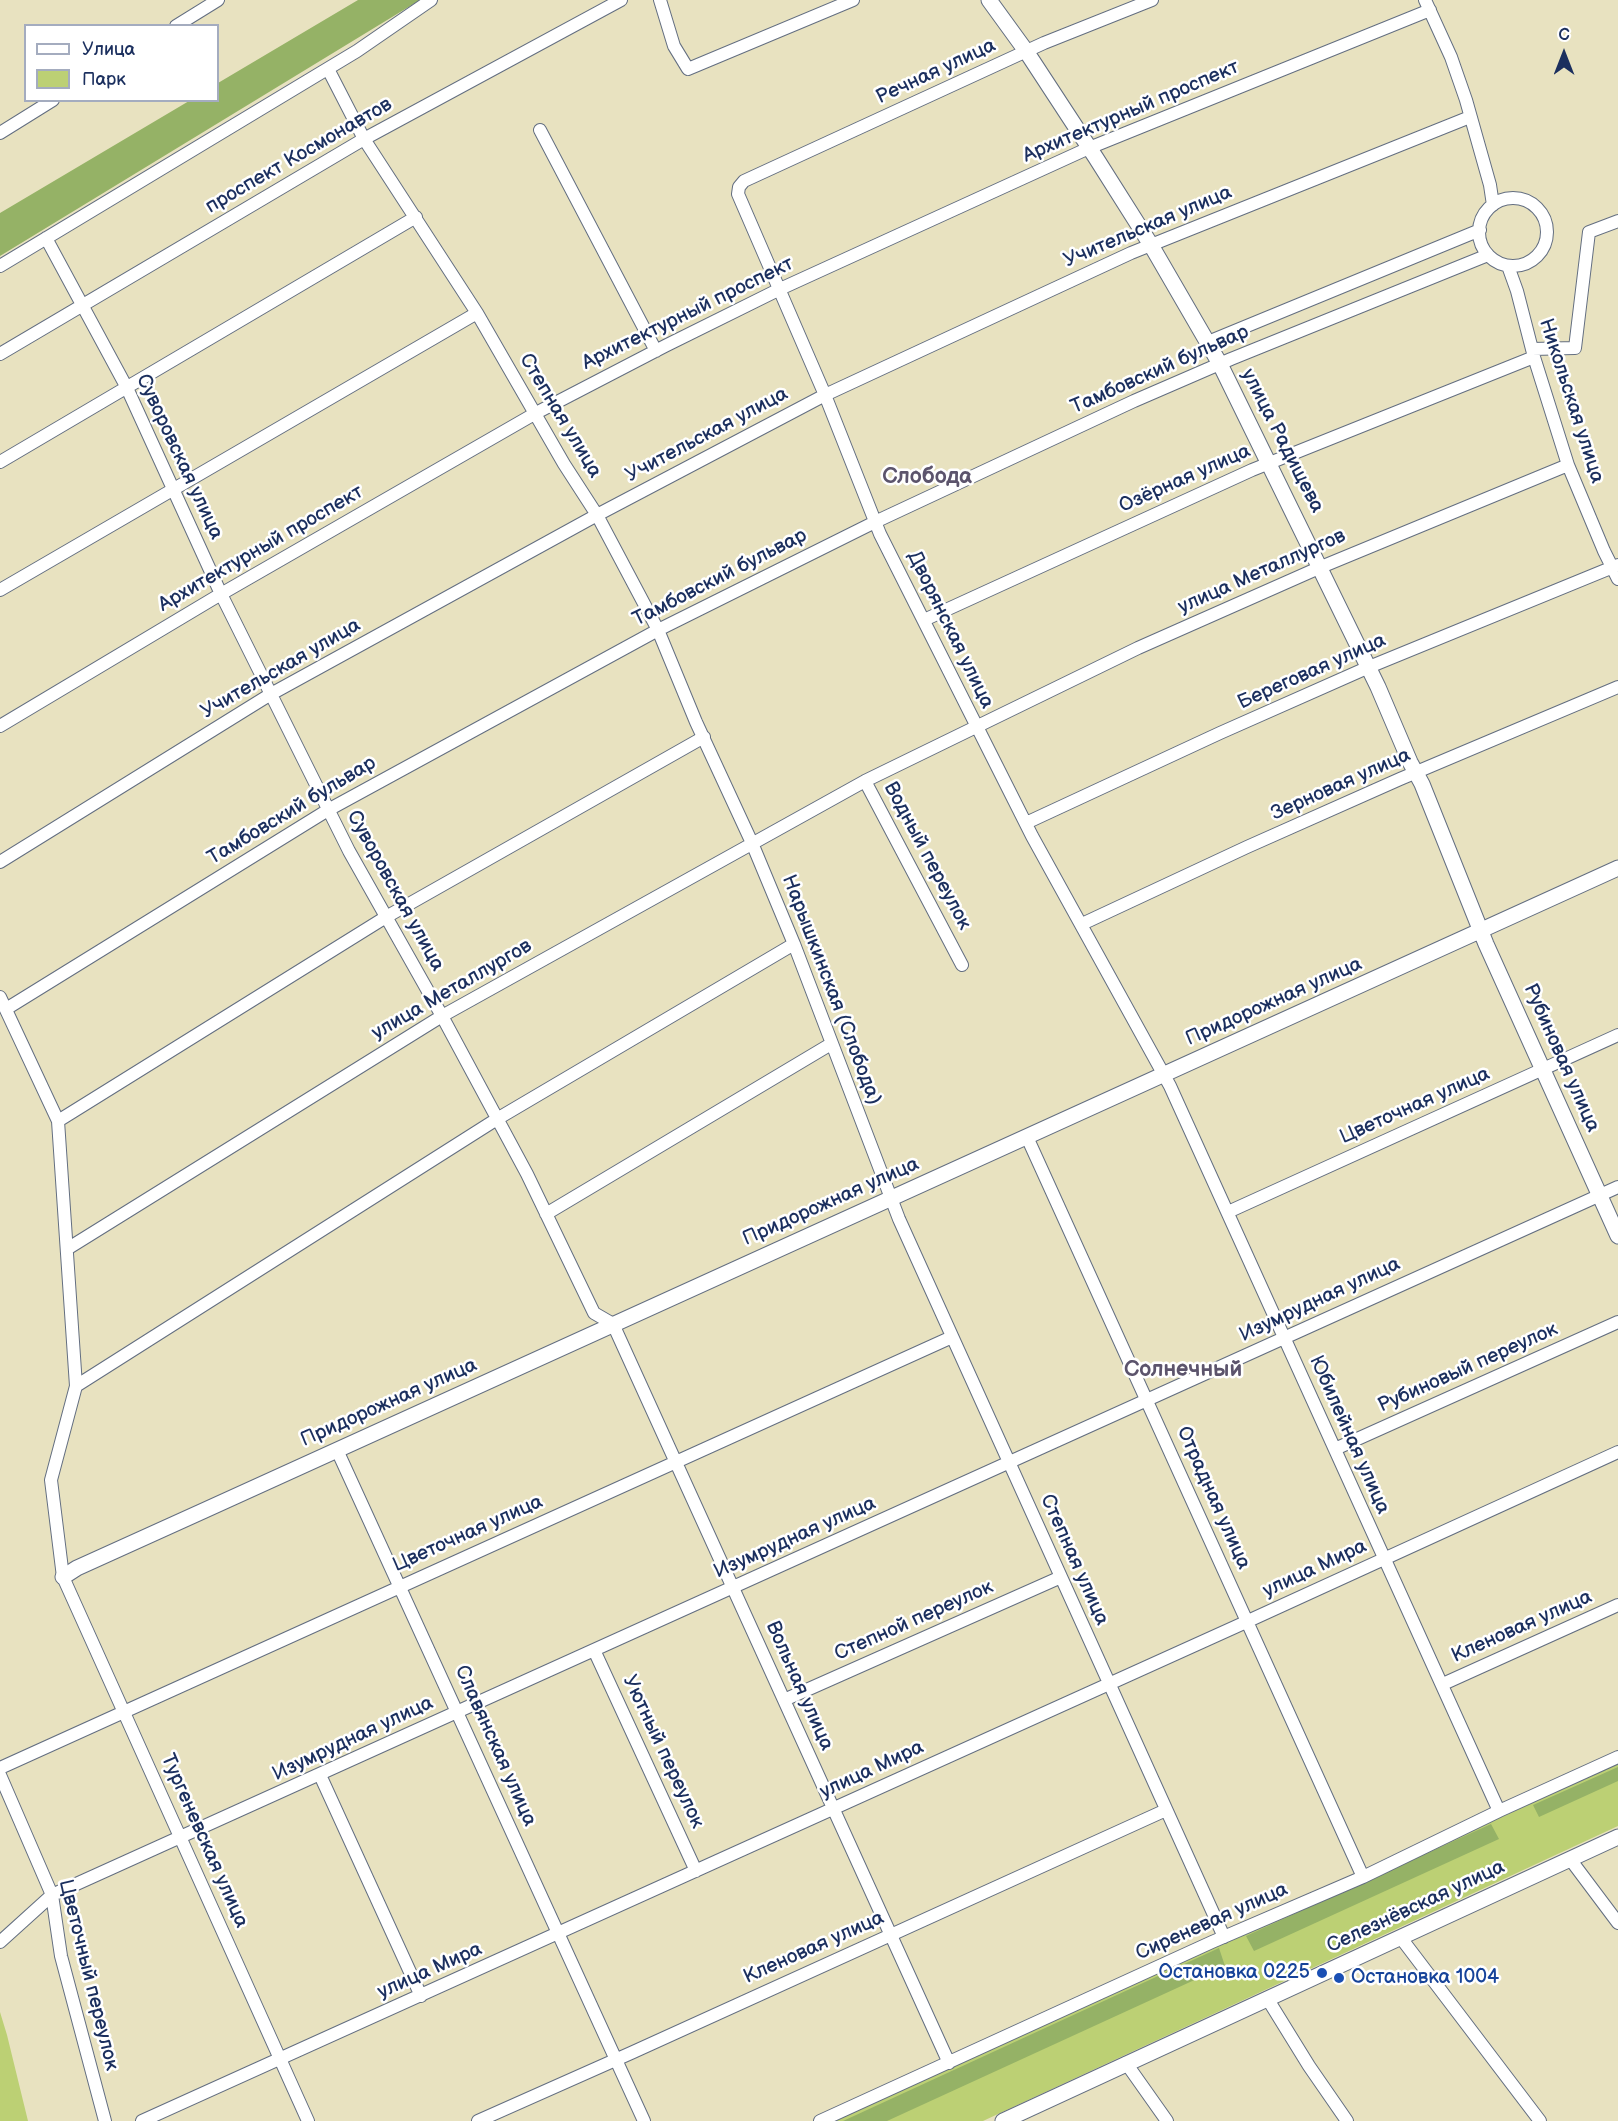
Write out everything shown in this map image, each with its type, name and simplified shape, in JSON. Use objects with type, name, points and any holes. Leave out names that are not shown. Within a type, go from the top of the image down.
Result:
[{"type":"street","points":[[179,24],[218,0]]},
{"type":"street","points":[[0,266],[328,69],[431,0]]},
{"type":"street","name":"проспект Космонавтов","points":[[0,354],[364,139],[621,0]]},
{"type":"street","points":[[660,0],[674,46],[688,69],[854,0]]},
{"type":"street","name":"улица Радищева","points":[[989,0],[1026,51],[1151,245],[1220,364],[1369,667],[1464,887],[1480,931]]},
{"type":"street","name":"Речная улица","points":[[739,187],[744,181],[1026,51],[1152,0]]},
{"type":"street","points":[[1427,5],[1451,57],[1490,185],[1493,205]]},
{"type":"street","name":"Архитектурный проспект","points":[[0,726],[221,594],[536,413],[656,351],[780,289],[1089,148],[1427,5]]},
{"type":"street","name":"Степная улица","points":[[328,69],[364,139],[477,313],[564,464],[597,515],[658,630],[731,797]]},
{"type":"street","points":[[0,133],[50,102]]},
{"type":"street","name":"Учительская улица","points":[[0,862],[271,694],[597,515],[825,395],[1151,245],[1470,117]]},
{"type":"street","points":[[540,130],[656,351]]},
{"type":"street","name":"Дворянская улица","points":[[739,187],[738,194],[741,202],[825,395],[875,522],[1026,823],[1164,1075]]},
{"type":"street","points":[[1514,198],[1525,200],[1542,214],[1546,224],[1545,246],[1530,262],[1519,266],[1508,266],[1497,262],[1482,246],[1480,230],[1485,213],[1493,205],[1514,198]]},
{"type":"street","points":[[0,462],[416,217]]},
{"type":"street","points":[[1533,353],[1575,348],[1589,232],[1618,221]]},
{"type":"street","name":"Тамбовский бульвар","points":[[1208,342],[1480,230]]},
{"type":"street","name":"Суворовская улица","points":[[46,238],[127,388],[221,594],[328,810],[497,1119],[594,1313],[614,1324]]},
{"type":"street","name":"Тамбовский бульвар","points":[[6,1009],[328,810],[658,630],[875,522],[1092,421],[1220,364],[1488,255]]},
{"type":"street","name":"Никольская улица","points":[[1508,266],[1568,465],[1615,566],[1618,579]]},
{"type":"street","points":[[0,590],[477,313]]},
{"type":"street","name":"Озёрная улица","points":[[924,620],[1269,463],[1533,353]]},
{"type":"street","name":"улица Металлургов","points":[[976,726],[1138,648],[1321,567],[1568,465]]},
{"type":"street","name":"Береговая улица","points":[[1026,823],[1369,667],[1615,566]]},
{"type":"street","name":"Зерновая улица","points":[[1082,924],[1257,842],[1618,687]]},
{"type":"street","name":"Водный переулок","points":[[962,964],[865,781],[976,726]]},
{"type":"street","points":[[0,997],[58,1121],[386,917],[704,737]]},
{"type":"street","name":"улица Металлургов","points":[[67,1249],[442,1016],[865,781]]},
{"type":"street","name":"Нарышкинская (Слобода)","points":[[731,797],[794,944],[891,1198]]},
{"type":"street","name":"Придорожная улица","points":[[63,1577],[77,1568],[1618,868]]},
{"type":"street","name":"Рубиновая улица","points":[[1480,931],[1618,1236]]},
{"type":"street","points":[[76,1386],[497,1119],[794,944]]},
{"type":"street","name":"Цветочная улица","points":[[1228,1212],[1618,1035]]},
{"type":"street","points":[[546,1214],[831,1044]]},
{"type":"street","name":"Юбилейная улица","points":[[1164,1075],[1499,1811]]},
{"type":"street","name":"Тургеневская улица","points":[[58,1121],[76,1386],[51,1480],[63,1577],[125,1710],[308,2121]]},
{"type":"street","name":"Отрадная улица","points":[[1027,1137],[1362,1877]]},
{"type":"street","name":"Изумрудная улица","points":[[0,1942],[52,1895],[1618,1187]]},
{"type":"street","name":"Степная улица","points":[[891,1198],[1224,1936]]},
{"type":"street","name":"Рубиновый переулок","points":[[1335,1449],[1618,1322]]},
{"type":"street","name":"Вольная улица","points":[[614,1324],[949,2063]]},
{"type":"street","name":"Цветочная улица","points":[[0,1768],[952,1337]]},
{"type":"street","name":"Славянская улица","points":[[337,1450],[644,2121]]},
{"type":"street","name":"улица Мира","points":[[142,2121],[1618,1452]]},
{"type":"street","name":"Степной переулок","points":[[784,1700],[1061,1577]]},
{"type":"street","name":"Кленовая улица","points":[[1443,1684],[1618,1605]]},
{"type":"street","name":"Уютный переулок","points":[[594,1650],[696,1871]]},
{"type":"street","name":"Сиреневая улица","points":[[820,2121],[1224,1936],[1362,1877],[1618,1757]]},
{"type":"street","name":"Цветочный переулок","points":[[0,1775],[52,1895],[61,1956],[105,2121]]},
{"type":"street","points":[[320,1775],[421,1996]]},
{"type":"street","name":"Кленовая улица","points":[[478,2121],[1166,1810]]},
{"type":"street","name":"Селезнёвская улица","points":[[1003,2121],[1618,1837]]},
{"type":"street","points":[[1570,1859],[1618,1923]]},
{"type":"street","points":[[1401,1938],[1540,2121]]},
{"type":"street","points":[[1267,1998],[1308,2066],[1347,2121]]},
{"type":"street","points":[[1126,2063],[1167,2121]]},
{"type":"green space","points":[[358,0],[420,0],[0,256],[0,213],[187,102],[219,102],[219,82]]},
{"type":"green space","points":[[1618,1764],[1618,1826],[983,2121],[831,2121]]},
{"type":"green space","points":[[1618,1767],[1618,1781],[1539,1817],[1533,1805]]},
{"type":"green space","points":[[1491,1824],[1499,1839],[1254,1951],[1246,1936]]},
{"type":"green space","points":[[1219,1948],[1225,1966],[887,2121],[843,2121]]},
{"type":"green space","points":[[0,2012],[7,2035],[28,2121],[0,2121]]},
{"type":"place","name":"Остановка 0225","points":[[1322,1973]]},
{"type":"place","name":"Остановка 1004","points":[[1339,1978]]},
{"type":"district","name":"Слобода","points":[[927,477]]},
{"type":"district","name":"Солнечный","points":[[1183,1370]]}]
